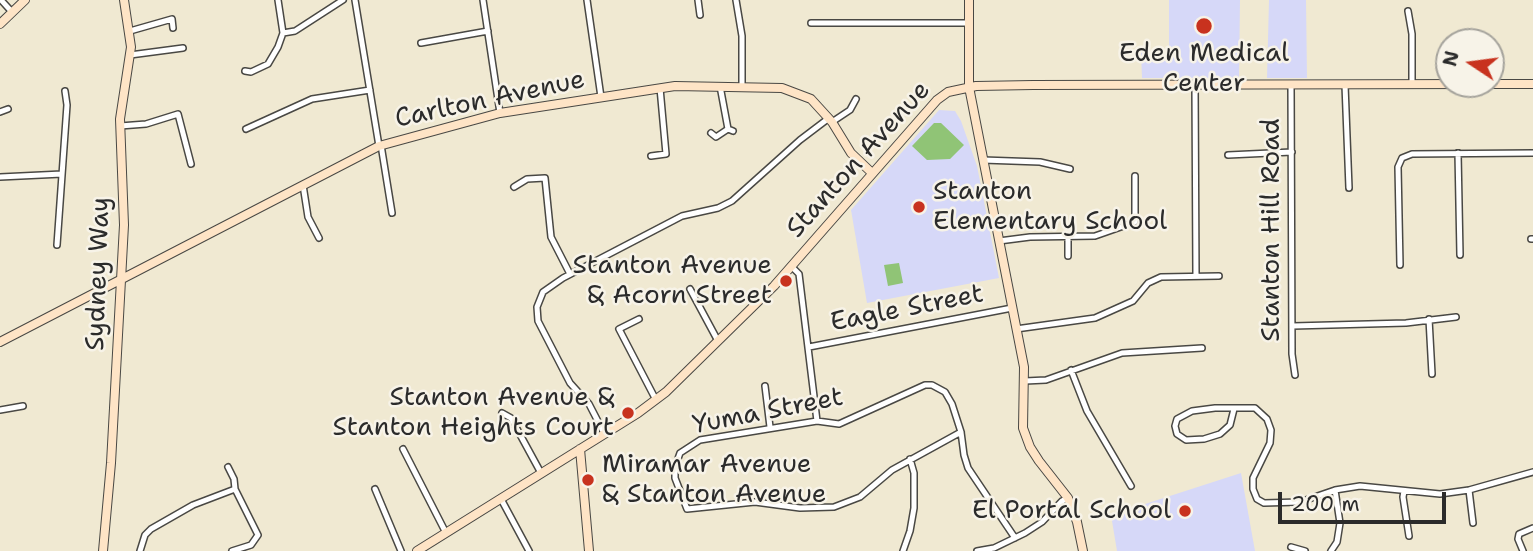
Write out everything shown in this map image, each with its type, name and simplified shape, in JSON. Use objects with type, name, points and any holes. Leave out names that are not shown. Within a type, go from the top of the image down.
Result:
[{"type":"street","points":[[1,0],[12,12]]},
{"type":"street","points":[[0,24],[25,0]]},
{"type":"street","name":"Sydney Way","points":[[103,551],[111,463],[121,280],[124,193],[120,127],[130,55],[130,31],[124,0]]},
{"type":"street","points":[[245,71],[251,72],[268,64],[278,47],[283,33],[278,0]]},
{"type":"street","points":[[283,33],[295,32],[343,0]]},
{"type":"street","points":[[355,0],[392,213]]},
{"type":"street","points":[[483,0],[500,113]]},
{"type":"street","points":[[587,0],[601,97]]},
{"type":"street","points":[[698,0],[700,15]]},
{"type":"street","points":[[736,0],[742,36],[742,86]]},
{"type":"street","points":[[969,0],[969,87],[1016,329],[1024,381],[1022,422],[1026,439],[1039,461],[1068,498],[1077,522],[1083,551]]},
{"type":"street","points":[[1408,11],[1412,34],[1412,84]]},
{"type":"street","points":[[130,31],[172,19],[173,28]]},
{"type":"street","points":[[811,23],[968,23]]},
{"type":"street","points":[[421,43],[488,31]]},
{"type":"street","points":[[130,55],[183,48]]},
{"type":"street","name":"Stanton Hill Road","points":[[1291,84],[1292,354],[1295,375]]},
{"type":"street","name":"Stanton Avenue","points":[[417,551],[656,400],[791,266],[941,96],[948,92],[969,87],[1435,84]]},
{"type":"street","points":[[1505,84],[1533,84]]},
{"type":"street","points":[[1195,85],[1196,276]]},
{"type":"street","points":[[1345,85],[1349,188]]},
{"type":"street","points":[[710,133],[716,137],[730,130],[720,86]]},
{"type":"street","points":[[651,156],[666,153],[660,88]]},
{"type":"street","name":"Carlton Avenue","points":[[0,342],[380,146],[500,113],[660,88],[782,88],[811,99],[831,120],[847,149],[872,173]]},
{"type":"street","points":[[246,129],[312,99],[370,90]]},
{"type":"street","points":[[57,245],[67,105],[65,91]]},
{"type":"street","points":[[604,433],[589,404],[570,383],[537,316],[538,302],[543,292],[570,274],[682,216],[718,208],[732,201],[800,140],[850,110],[856,99]]},
{"type":"street","points":[[0,112],[8,109]]},
{"type":"street","points":[[120,127],[146,124],[178,114],[191,164]]},
{"type":"street","points":[[1228,155],[1292,152]]},
{"type":"street","points":[[1458,153],[1460,255]]},
{"type":"street","points":[[1400,265],[1398,167],[1402,158],[1412,154],[1533,153]]},
{"type":"street","points":[[984,160],[1031,161],[1070,170]]},
{"type":"street","points":[[0,177],[62,174]]},
{"type":"street","points":[[999,241],[1030,237],[1101,235],[1135,222],[1135,176]]},
{"type":"street","points":[[514,187],[527,179],[545,178],[551,237],[570,274]]},
{"type":"street","points":[[303,186],[308,217],[319,238]]},
{"type":"street","points":[[1068,236],[1068,256]]},
{"type":"street","points":[[791,266],[799,274],[817,421]]},
{"type":"street","points":[[1016,329],[1095,318],[1133,301],[1148,283],[1156,279],[1219,276]]},
{"type":"street","points":[[690,289],[718,341]]},
{"type":"street","name":"Eagle Street","points":[[809,347],[1012,308]]},
{"type":"street","points":[[1293,327],[1406,323],[1456,317]]},
{"type":"street","points":[[639,318],[619,330],[656,400]]},
{"type":"street","points":[[1429,319],[1432,374]]},
{"type":"street","points":[[1024,381],[1042,381],[1122,353],[1202,348]]},
{"type":"street","points":[[1070,370],[1087,411],[1131,486]]},
{"type":"street","name":"Yuma Street","points":[[910,459],[892,470],[860,497],[842,505],[800,508],[755,502],[687,509],[674,478],[680,453],[700,440],[817,421],[839,424],[925,384],[940,387],[952,404],[961,432]]},
{"type":"street","points":[[765,386],[769,427]]},
{"type":"street","points":[[0,410],[23,406]]},
{"type":"street","points":[[1234,409],[1230,425],[1220,434],[1204,439],[1186,440],[1177,435],[1175,426],[1182,414],[1214,408],[1255,408],[1267,419],[1271,430],[1270,443],[1253,478],[1257,499],[1264,503],[1300,502],[1335,490],[1360,486],[1440,494],[1469,490],[1533,472]]},
{"type":"street","points":[[502,413],[511,418],[541,473]]},
{"type":"street","points":[[903,551],[914,508],[914,473],[910,459],[961,432],[968,468],[1015,538]]},
{"type":"street","points":[[403,449],[446,533]]},
{"type":"street","points":[[580,449],[589,551]]},
{"type":"street","points":[[228,467],[235,489],[257,535],[251,545],[232,551]]},
{"type":"street","points":[[140,551],[145,535],[151,529],[193,505],[235,489]]},
{"type":"street","points":[[375,489],[401,551]]},
{"type":"street","points":[[1331,551],[1337,542],[1340,523],[1335,490]]},
{"type":"street","points":[[1469,490],[1474,523]]},
{"type":"street","points":[[1405,491],[1403,497],[1409,536]]},
{"type":"street","points":[[976,551],[994,548],[1015,538],[1042,522],[1068,498]]},
{"type":"street","points":[[501,499],[529,551]]},
{"type":"street","points":[[1523,551],[1518,539],[1519,534],[1533,528]]},
{"type":"street","points":[[1291,547],[1306,551]]},
{"type":"shaded area","name":"Eden Medical Center","points":[[1169,0],[1240,0],[1239,78],[1142,78],[1141,52],[1169,52]]},
{"type":"shaded area","name":"Eden Medical Center","points":[[1269,0],[1306,0],[1307,78],[1267,78]]},
{"type":"shaded area","name":"Stanton Elementary School","points":[[939,110],[955,111],[961,121],[977,166],[999,278],[867,303],[851,210]]},
{"type":"shaded area","name":"El Portal School","points":[[1241,473],[1255,551],[1117,551],[1111,515]]},
{"type":"green space","points":[[934,123],[941,123],[964,145],[950,159],[927,160],[912,146]]},
{"type":"green space","points":[[899,263],[903,283],[888,286],[884,265]]},
{"type":"place","name":"Eden Medical Center","points":[[1204,26]]},
{"type":"place","name":"Stanton Elementary School","points":[[919,207]]},
{"type":"place","name":"Stanton Avenue & Acorn Street","points":[[786,281]]},
{"type":"place","name":"Stanton Avenue & Stanton Heights Court","points":[[628,413]]},
{"type":"place","name":"Miramar Avenue & Stanton Avenue","points":[[588,480]]},
{"type":"place","name":"El Portal School","points":[[1185,511]]}]
